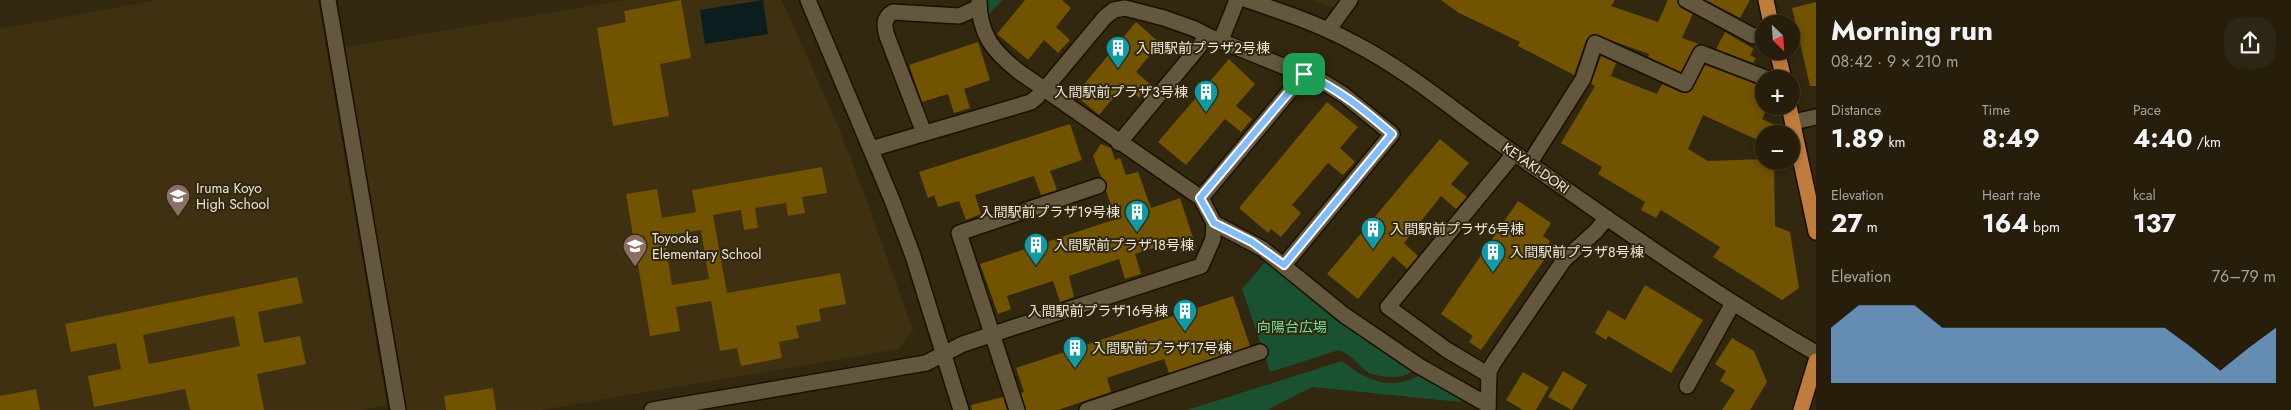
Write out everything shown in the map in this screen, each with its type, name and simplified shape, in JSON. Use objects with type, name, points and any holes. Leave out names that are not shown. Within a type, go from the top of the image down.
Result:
[{"type":"main road","points":[[1766,0],[1769,15]]},
{"type":"main road","points":[[1792,115],[1816,232]]},
{"type":"main road","points":[[1800,410],[1816,362]]},
{"type":"street","points":[[328,0],[398,410]]},
{"type":"street","points":[[808,0],[913,256],[945,352],[961,410]]},
{"type":"street","points":[[1119,142],[1215,38],[1237,0]]},
{"type":"street","name":"KEYAKI-DORI","points":[[1247,0],[1328,30],[1394,66],[1514,154],[1607,218],[1733,303],[1816,353]]},
{"type":"street","points":[[1328,30],[1350,0]]},
{"type":"street","points":[[1686,0],[1755,36]]},
{"type":"street","points":[[652,410],[926,363],[945,352],[994,334],[1200,266],[1213,239],[1214,223],[1200,198],[1119,142],[1041,94],[992,48],[981,22],[979,4],[959,16],[893,12],[888,15],[884,26],[887,36],[924,133]]},
{"type":"street","points":[[871,150],[1031,102],[1041,94],[1105,17],[1114,10],[1125,8],[1164,18],[1323,82],[1344,94],[1392,134],[1284,265]]},
{"type":"street","points":[[1529,164],[1584,79],[1595,43],[1685,84],[1701,53],[1755,74]]},
{"type":"street","points":[[1200,198],[1304,74]]},
{"type":"street","points":[[1793,122],[1816,117]]},
{"type":"street","points":[[1489,375],[1446,350],[1388,307],[1514,154]]},
{"type":"street","points":[[1017,410],[994,334],[959,233],[1098,186]]},
{"type":"street","points":[[1214,223],[1252,242],[1284,265],[1344,315],[1419,366],[1488,407],[1489,375],[1494,362],[1564,260],[1596,231],[1607,218]]},
{"type":"street","points":[[1687,386],[1733,303]]},
{"type":"street","points":[[1087,410],[1260,352]]},
{"type":"shaded area","name":"Iruma Koyo High School","points":[[157,0],[318,0],[387,405],[361,410],[0,410],[0,29]]},
{"type":"shaded area","name":"Toyooka Elementary School","points":[[624,0],[782,0],[837,123],[913,331],[899,349],[542,410],[403,410],[341,48]]},
{"type":"shaded area","points":[[763,0],[768,34],[705,44],[700,10]]},
{"type":"shaded area","points":[[1311,0],[1341,0],[1335,8]]},
{"type":"green space","points":[[983,0],[1002,0],[985,19]]},
{"type":"green space","name":"向陽台広場","points":[[1268,259],[1413,368],[1412,371],[1399,377],[1373,374],[1367,372],[1353,359],[1339,350],[1270,372],[1242,289]]},
{"type":"green space","points":[[1342,361],[1361,374],[1381,382],[1401,382],[1423,373],[1461,396],[1461,402],[1312,387],[1267,410],[1187,410]]},
{"type":"building","points":[[681,0],[691,58],[660,64],[669,116],[613,126],[597,28],[626,22],[624,11]]},
{"type":"building","points":[[1025,0],[1062,0],[1071,8],[1056,27],[1070,40],[1058,53],[1044,40],[1028,60],[997,34]]},
{"type":"building","points":[[1441,0],[1615,0],[1611,6],[1658,22],[1668,0],[1677,0],[1681,8],[1693,14],[1682,38],[1699,44],[1693,49],[1681,72],[1648,57],[1649,54],[1593,34],[1586,40],[1574,75],[1518,46],[1520,42],[1459,13]]},
{"type":"building","points":[[1706,0],[1750,0],[1740,18]]},
{"type":"building","points":[[1816,2],[1816,86],[1810,86],[1800,43],[1800,15],[1794,15],[1792,8]]},
{"type":"building","name":"入間駅前プラザ2号棟","points":[[1136,22],[1160,43],[1136,72],[1151,85],[1139,98],[1124,85],[1099,115],[1075,95]]},
{"type":"building","points":[[1725,32],[1754,49],[1750,55],[1755,58],[1755,60],[1753,63],[1716,49]]},
{"type":"building","points":[[978,42],[990,80],[964,89],[970,108],[954,113],[948,94],[922,102],[909,65]]},
{"type":"building","points":[[1601,56],[1616,63],[1611,76],[1657,94],[1662,84],[1682,93],[1690,92],[1705,65],[1755,84],[1755,115],[1764,115],[1762,119],[1775,125],[1755,125],[1755,139],[1703,115],[1688,149],[1708,161],[1755,159],[1755,170],[1774,170],[1775,226],[1790,232],[1799,288],[1782,300],[1713,257],[1720,247],[1661,210],[1656,218],[1641,210],[1645,202],[1598,174],[1602,167],[1561,143],[1595,86],[1591,84]]},
{"type":"building","name":"入間駅前プラザ3号棟","points":[[1229,59],[1255,84],[1236,106],[1252,119],[1241,132],[1225,119],[1186,165],[1158,142]]},
{"type":"building","points":[[1327,102],[1358,127],[1340,148],[1355,162],[1343,175],[1328,163],[1292,205],[1301,213],[1281,237],[1271,229],[1268,233],[1239,208]]},
{"type":"building","points":[[1070,124],[1082,160],[1050,171],[1057,190],[1041,195],[1034,176],[975,195],[981,214],[966,220],[959,201],[938,207],[934,195],[928,198],[919,172]]},
{"type":"building","points":[[1440,139],[1469,163],[1451,184],[1467,197],[1456,209],[1441,196],[1404,243],[1418,256],[1407,269],[1393,256],[1358,299],[1327,274]]},
{"type":"building","points":[[1101,144],[1111,148],[1115,160],[1120,158],[1126,175],[1138,172],[1151,208],[1180,198],[1196,247],[1181,253],[1177,240],[1135,254],[1141,274],[1125,279],[1119,259],[1069,276],[1074,297],[1060,302],[1053,281],[1007,296],[1011,309],[998,314],[980,264],[1116,219],[1106,191],[1107,183],[1101,177],[1093,156]]},
{"type":"building","points":[[822,167],[827,193],[802,197],[805,213],[788,216],[786,203],[755,208],[758,228],[744,230],[741,210],[713,215],[727,293],[840,273],[846,304],[819,309],[821,321],[796,326],[799,338],[779,342],[782,358],[741,366],[737,348],[720,351],[711,301],[676,307],[680,331],[650,336],[626,194],[657,189],[662,218],[696,212],[692,190]],"holes":[[[701,230],[709,279],[672,285],[664,236]]]},
{"type":"building","name":"入間駅前プラザ8号棟","points":[[1518,201],[1551,223],[1543,236],[1550,241],[1543,252],[1547,256],[1481,350],[1469,342],[1473,336],[1441,314]]},
{"type":"building","points":[[297,277],[303,303],[258,312],[264,343],[300,336],[306,364],[257,374],[264,410],[190,410],[185,389],[94,407],[88,376],[121,369],[116,343],[71,352],[65,324]],"holes":[[[234,316],[240,346],[149,364],[143,335]]]},
{"type":"building","points":[[1645,285],[1703,320],[1671,373],[1608,336],[1606,340],[1595,333],[1608,310],[1625,320]]},
{"type":"building","points":[[1233,296],[1250,346],[1169,373],[1164,359],[1107,378],[1111,392],[1058,410],[1026,410],[1021,393],[1024,392],[1016,368]]},
{"type":"building","points":[[1732,338],[1754,351],[1767,382],[1750,410],[1722,410],[1735,390],[1720,381],[1726,371],[1715,364]]},
{"type":"building","points":[[1563,371],[1587,385],[1572,410],[1548,397]]},
{"type":"building","points":[[1523,372],[1549,387],[1536,410],[1523,410],[1506,400]]},
{"type":"building","points":[[493,388],[496,410],[446,410],[444,396]]},
{"type":"building","points":[[36,389],[40,410],[0,410],[0,396]]},
{"type":"building","points":[[1003,397],[1007,410],[972,410],[971,405]]},
{"type":"place","name":"入間駅前プラザ2号棟","points":[[1118,69]]},
{"type":"place","name":"入間駅前プラザ3号棟","points":[[1206,113]]},
{"type":"place","name":"Iruma Koyo High School","points":[[178,217]]},
{"type":"place","name":"入間駅前プラザ19号棟","points":[[1137,233]]},
{"type":"place","name":"入間駅前プラザ6号棟","points":[[1373,250]]},
{"type":"place","name":"入間駅前プラザ18号棟","points":[[1036,266]]},
{"type":"place","name":"Toyooka Elementary School","points":[[635,267]]},
{"type":"place","name":"入間駅前プラザ8号棟","points":[[1493,273]]},
{"type":"place","name":"入間駅前プラザ16号棟","points":[[1185,332]]},
{"type":"place","name":"入間駅前プラザ17号棟","points":[[1075,369]]},
{"type":"route","points":[[1304,74],[1344,94],[1392,134],[1284,265],[1252,242],[1214,223],[1210,212],[1200,198],[1304,74]]}]
